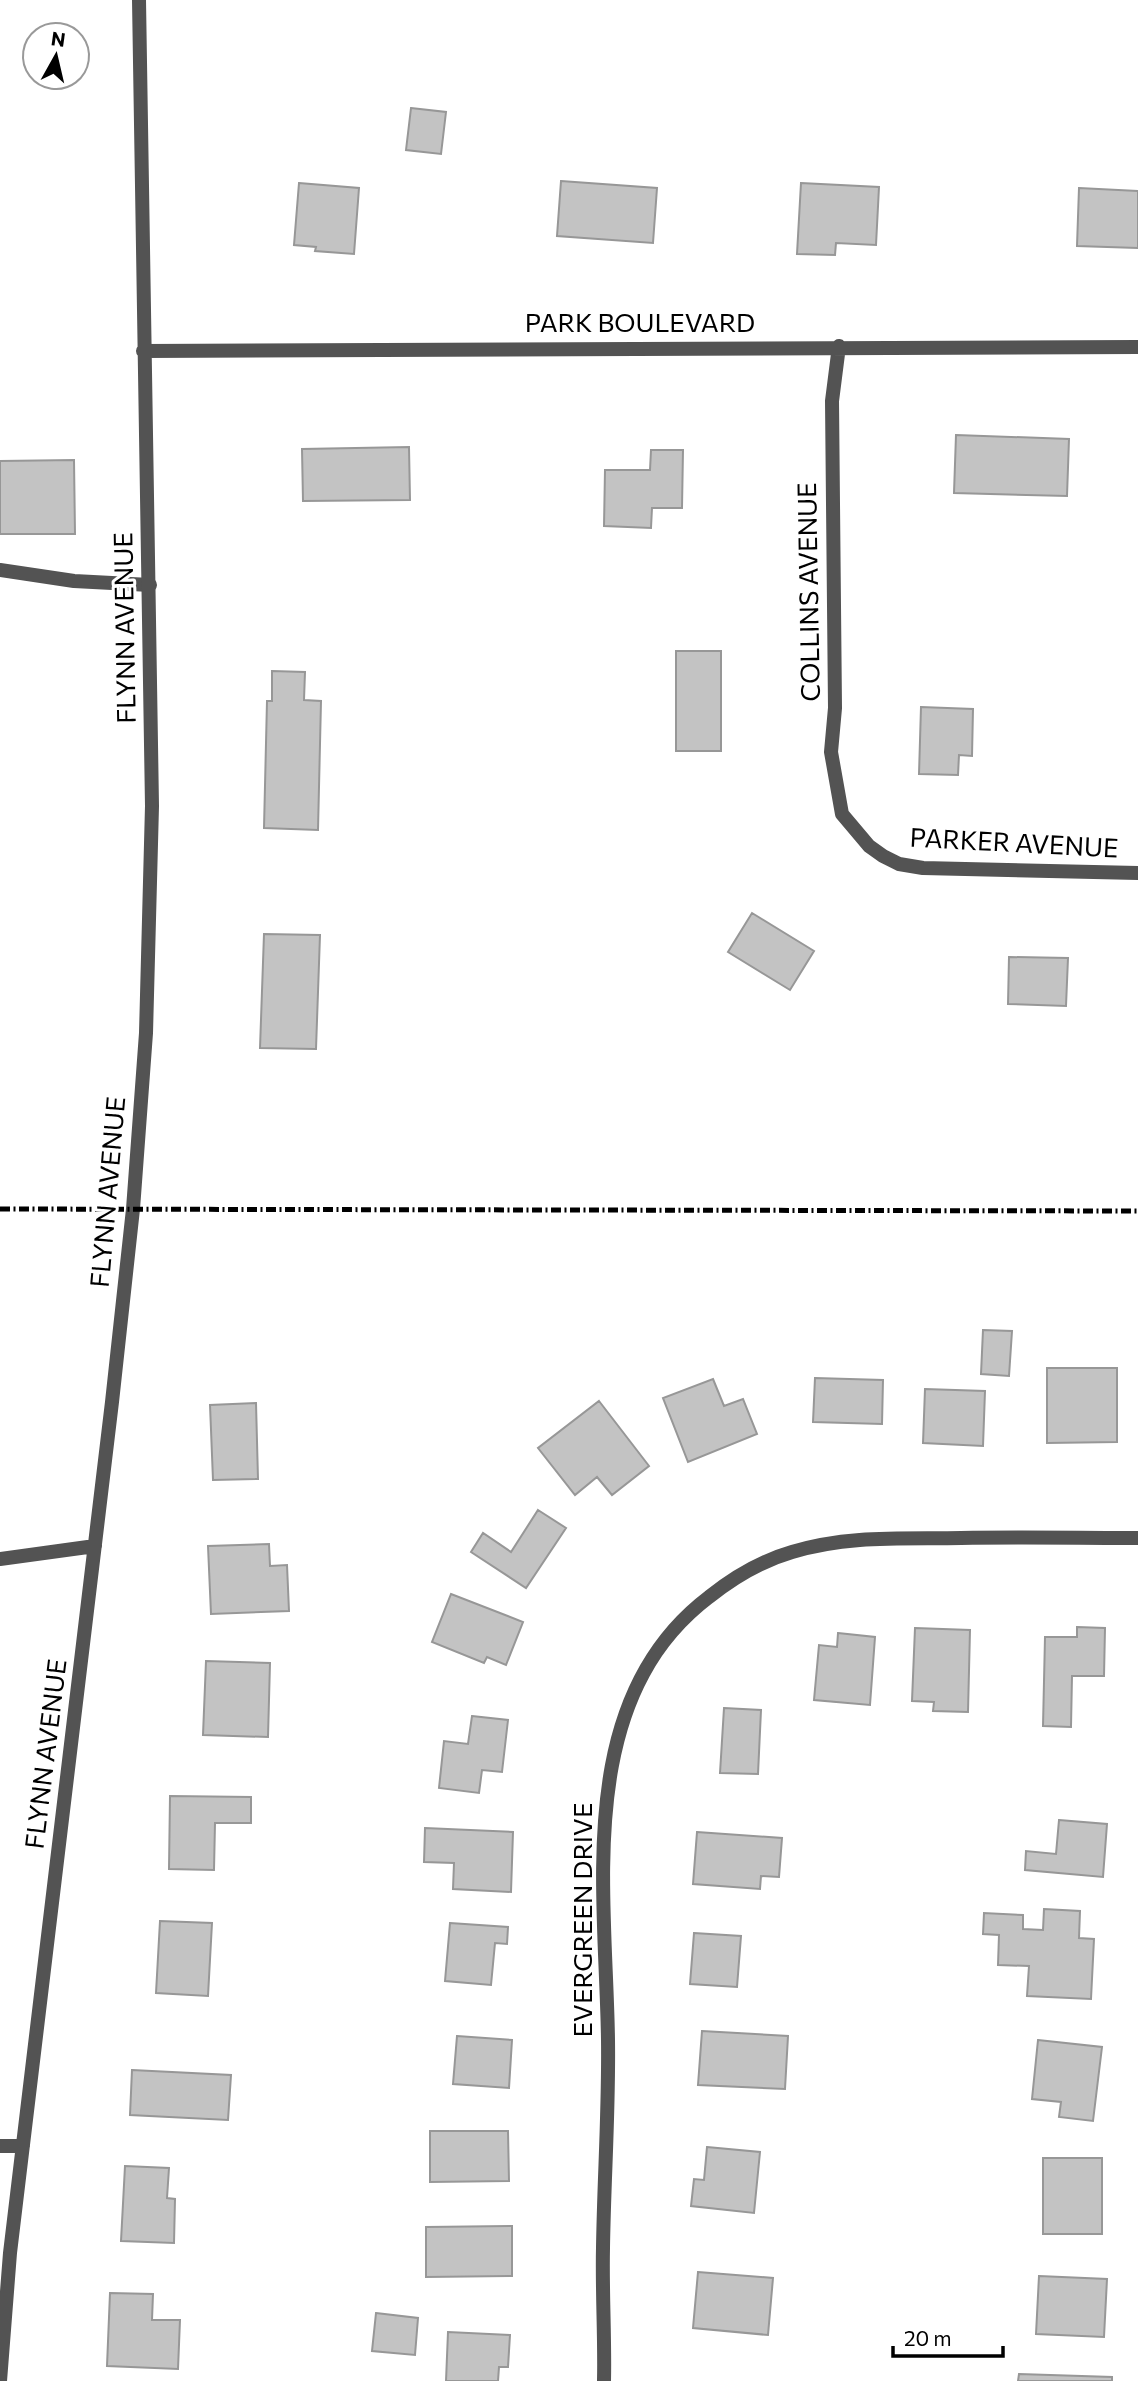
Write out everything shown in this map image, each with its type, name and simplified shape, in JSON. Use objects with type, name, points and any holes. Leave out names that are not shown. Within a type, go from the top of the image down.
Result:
[{"type":"street","name":"FLYNN AVENUE","points":[[0,2381],[10,2253],[133,1209],[146,1033],[151,868],[150,585],[143,351],[139,0]]},
{"type":"street","name":"PARK BOULEVARD","points":[[143,351],[839,346],[1138,347]]},
{"type":"street","name":"COLLINS AVENUE","points":[[839,346],[832,401],[835,708],[831,752],[842,814],[858,830]]},
{"type":"street","points":[[0,570],[74,581],[150,585]]},
{"type":"street","name":"PARKER AVENUE","points":[[858,830],[869,846],[899,864],[1011,871],[1138,873]]},
{"type":"street","name":"EVERGREEN DRIVE","points":[[604,2381],[603,2250],[608,2037],[603,1902],[607,1797],[625,1713],[639,1679],[660,1645],[687,1613],[753,1567],[790,1553],[832,1542],[875,1537],[1138,1538]]},
{"type":"street","points":[[0,1559],[95,1546]]},
{"type":"street","points":[[0,2146],[23,2146]]},
{"type":"building","points":[[411,108],[446,112],[441,154],[406,150]]},
{"type":"building","points":[[561,181],[657,188],[653,243],[557,236]]},
{"type":"building","points":[[299,183],[359,188],[354,254],[315,251],[316,247],[294,245]]},
{"type":"building","points":[[801,183],[879,187],[876,245],[836,243],[835,255],[797,254]]},
{"type":"building","points":[[1079,188],[1138,191],[1138,248],[1077,246]]},
{"type":"building","points":[[956,435],[1069,439],[1067,496],[954,493]]},
{"type":"building","points":[[409,447],[410,500],[303,501],[302,449]]},
{"type":"building","points":[[651,450],[683,450],[682,508],[652,508],[651,528],[604,526],[605,470],[650,470]]},
{"type":"building","points":[[74,460],[75,534],[0,534],[0,461]]},
{"type":"building","points":[[676,651],[721,651],[721,751],[676,751]]},
{"type":"building","points":[[272,671],[305,672],[304,700],[321,701],[318,830],[264,828],[267,701],[272,701]]},
{"type":"building","points":[[921,707],[973,709],[972,756],[959,755],[958,775],[919,774]]},
{"type":"building","points":[[752,913],[814,951],[790,990],[728,952]]},
{"type":"building","points":[[264,934],[320,935],[316,1049],[260,1048]]},
{"type":"building","points":[[1009,957],[1068,958],[1066,1006],[1008,1004]]},
{"type":"building","points":[[983,1330],[1012,1331],[1009,1376],[981,1374]]},
{"type":"building","points":[[1047,1368],[1117,1368],[1117,1442],[1047,1443]]},
{"type":"building","points":[[815,1378],[883,1380],[882,1424],[813,1422]]},
{"type":"building","points":[[713,1379],[724,1406],[743,1399],[757,1434],[688,1462],[663,1398]]},
{"type":"building","points":[[925,1389],[985,1391],[983,1446],[923,1443]]},
{"type":"building","points":[[599,1401],[649,1466],[612,1495],[597,1477],[575,1495],[538,1448]]},
{"type":"building","points":[[256,1403],[258,1479],[213,1480],[210,1405]]},
{"type":"building","points":[[538,1510],[566,1528],[526,1588],[471,1552],[483,1533],[511,1552]]},
{"type":"building","points":[[269,1544],[270,1566],[287,1565],[289,1611],[211,1614],[208,1546]]},
{"type":"building","points":[[451,1594],[523,1622],[506,1665],[487,1657],[484,1663],[432,1642]]},
{"type":"building","points":[[1077,1627],[1105,1628],[1104,1676],[1072,1676],[1071,1727],[1043,1726],[1045,1637],[1077,1637]]},
{"type":"building","points":[[915,1628],[970,1630],[968,1712],[933,1711],[934,1702],[912,1701]]},
{"type":"building","points":[[838,1633],[875,1637],[870,1705],[814,1700],[819,1645],[837,1647]]},
{"type":"building","points":[[206,1661],[270,1663],[268,1737],[203,1735]]},
{"type":"building","points":[[724,1708],[761,1710],[758,1774],[720,1773]]},
{"type":"building","points":[[472,1716],[508,1720],[502,1772],[482,1770],[479,1793],[439,1788],[444,1741],[468,1744]]},
{"type":"building","points":[[170,1796],[251,1797],[251,1823],[215,1823],[214,1870],[169,1869]]},
{"type":"building","points":[[1059,1820],[1107,1824],[1103,1877],[1025,1870],[1026,1851],[1056,1854]]},
{"type":"building","points":[[425,1828],[513,1832],[511,1892],[453,1889],[454,1863],[424,1862]]},
{"type":"building","points":[[697,1832],[782,1838],[779,1877],[761,1876],[760,1889],[693,1884]]},
{"type":"building","points":[[1044,1909],[1080,1911],[1079,1938],[1094,1939],[1091,1999],[1027,1996],[1029,1966],[998,1965],[999,1935],[983,1934],[984,1913],[1023,1915],[1023,1929],[1043,1930]]},
{"type":"building","points":[[160,1921],[212,1923],[208,1996],[156,1993]]},
{"type":"building","points":[[450,1923],[508,1927],[507,1944],[495,1943],[491,1985],[445,1981]]},
{"type":"building","points":[[694,1933],[741,1936],[737,1987],[690,1984]]},
{"type":"building","points":[[702,2031],[788,2036],[785,2089],[698,2085]]},
{"type":"building","points":[[457,2036],[512,2040],[509,2088],[453,2084]]},
{"type":"building","points":[[1038,2040],[1102,2047],[1093,2121],[1059,2117],[1061,2102],[1032,2099]]},
{"type":"building","points":[[132,2070],[231,2075],[228,2120],[130,2115]]},
{"type":"building","points":[[430,2131],[508,2131],[509,2181],[430,2182]]},
{"type":"building","points":[[707,2147],[760,2152],[754,2213],[691,2206],[694,2179],[704,2180]]},
{"type":"building","points":[[1043,2158],[1102,2158],[1102,2234],[1043,2234]]},
{"type":"building","points":[[125,2166],[169,2168],[167,2198],[175,2199],[174,2243],[121,2241]]},
{"type":"building","points":[[512,2226],[512,2276],[426,2277],[426,2227]]},
{"type":"building","points":[[698,2272],[773,2278],[768,2335],[693,2328]]},
{"type":"building","points":[[1039,2276],[1107,2279],[1104,2337],[1036,2334]]},
{"type":"building","points":[[110,2293],[153,2294],[152,2320],[180,2320],[178,2369],[107,2366]]},
{"type":"building","points":[[376,2313],[418,2318],[415,2355],[372,2351]]},
{"type":"building","points":[[448,2332],[510,2335],[508,2367],[499,2367],[498,2381],[446,2381]]},
{"type":"building","points":[[1019,2374],[1112,2377],[1112,2381],[1018,2381]]},
{"type":"railway","points":[[0,1209],[1138,1211]]}]
